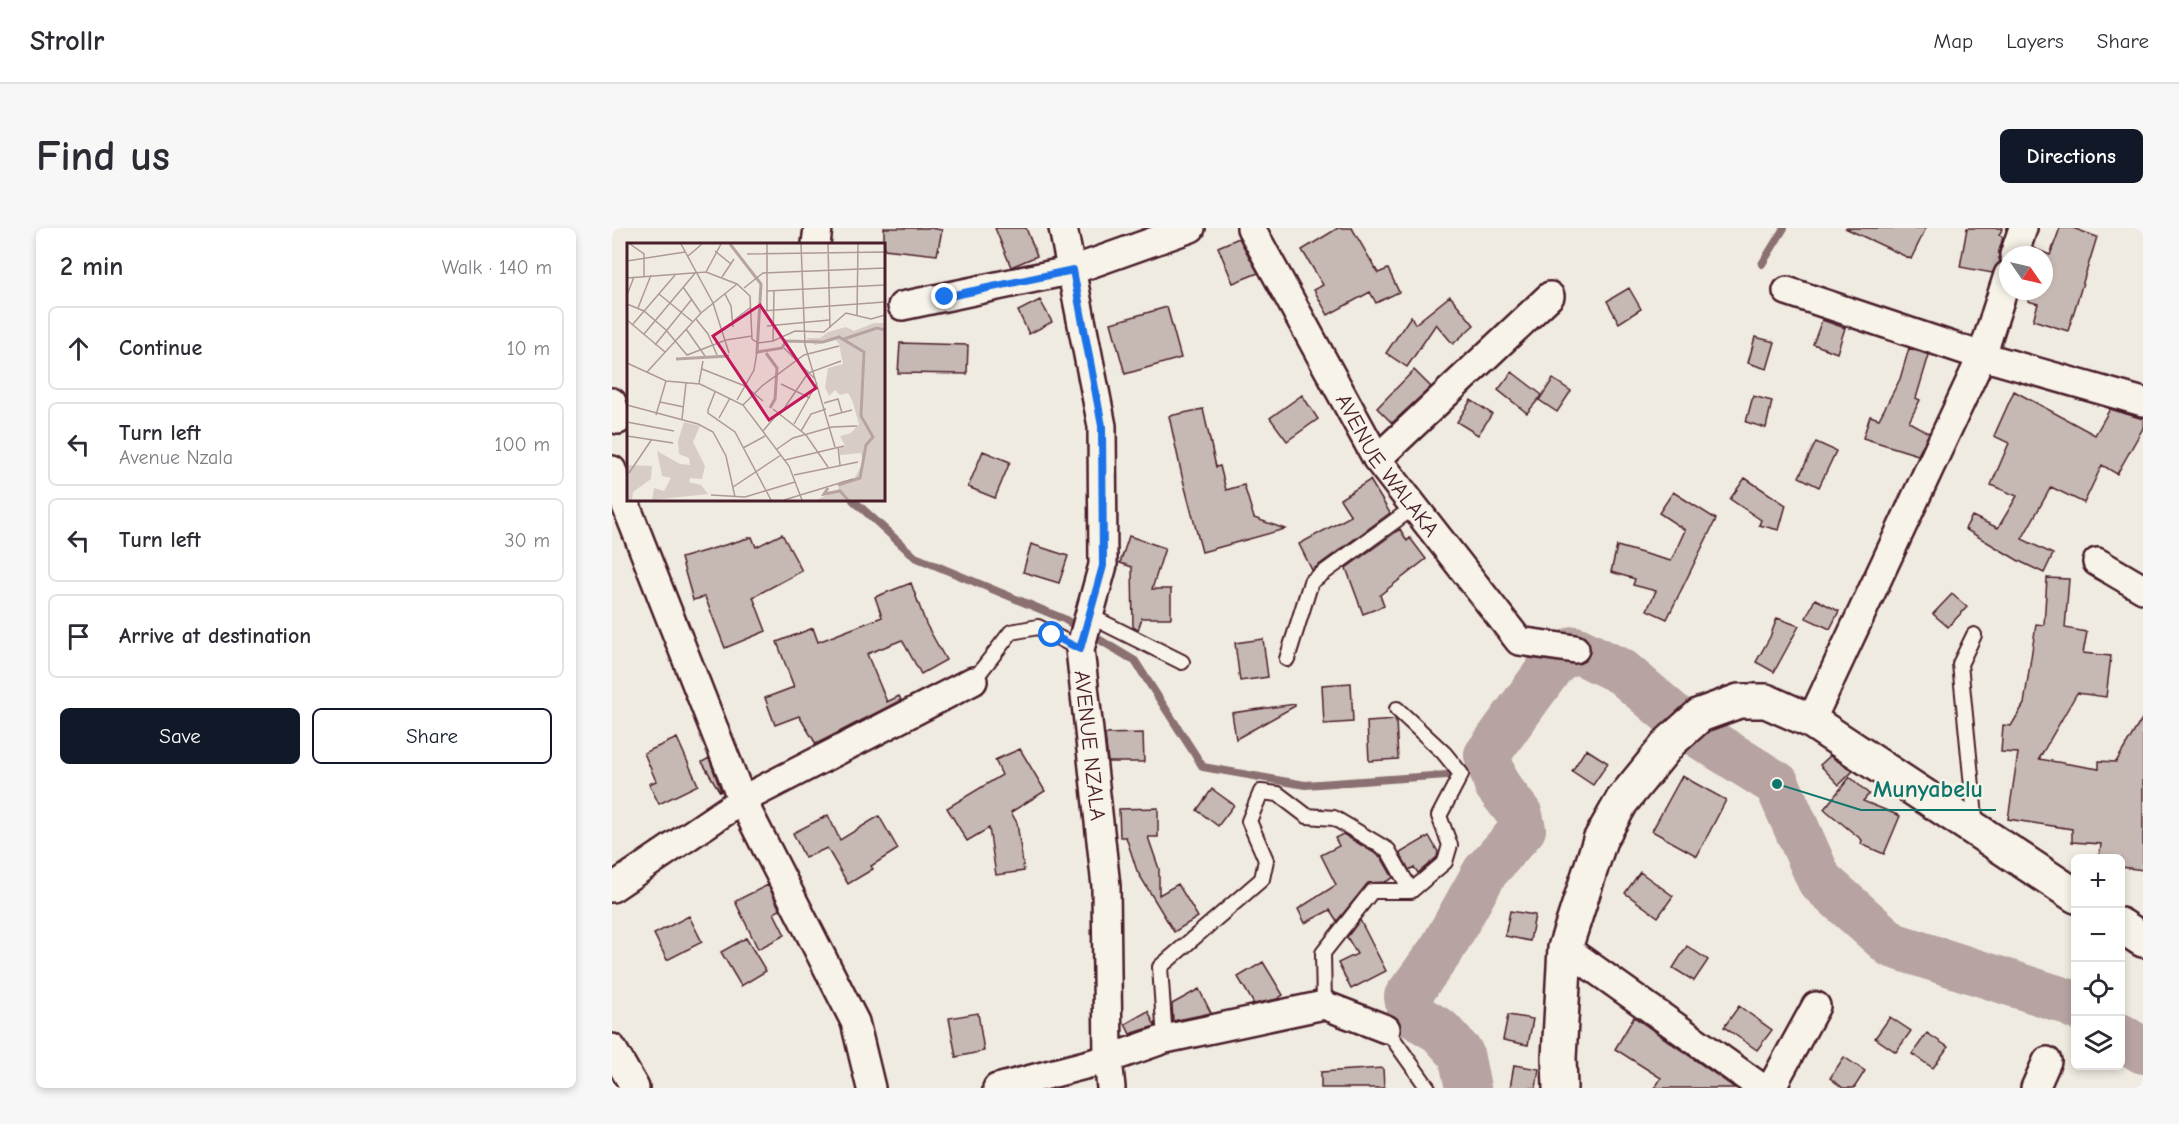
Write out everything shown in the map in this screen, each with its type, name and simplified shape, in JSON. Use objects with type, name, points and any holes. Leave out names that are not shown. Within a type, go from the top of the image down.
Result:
[{"type":"street","points":[[816,243],[818,228]]},
{"type":"street","name":"AVENUE NZALA","points":[[1063,228],[1102,426],[1103,566],[1086,632],[1106,886],[1108,1059],[1111,1088]]},
{"type":"street","points":[[902,306],[1073,270],[1191,228]]},
{"type":"street","name":"AVENUE WALAKA","points":[[1251,228],[1377,459],[1519,641],[1575,649]]},
{"type":"street","points":[[2017,246],[2023,228]]},
{"type":"street","points":[[1787,291],[1982,357],[2143,402]]},
{"type":"street","points":[[1377,459],[1550,296]]},
{"type":"street","points":[[1811,722],[1982,357],[2000,300]]},
{"type":"street","points":[[612,470],[742,800],[855,1022],[871,1088]]},
{"type":"street","points":[[2097,562],[2143,589]]},
{"type":"street","points":[[612,888],[742,800],[973,681]]},
{"type":"street","points":[[1560,1088],[1559,1058],[1565,948],[1600,840],[1622,801],[1670,742],[1700,715],[1739,701],[1766,701],[1811,722],[2071,893]]},
{"type":"street","points":[[2125,929],[2143,940]]},
{"type":"street","points":[[1565,948],[1762,1088]]},
{"type":"street","points":[[997,1088],[1108,1059],[1165,1039],[1324,1005],[1386,1029]]},
{"type":"street","points":[[1771,1088],[1816,1006]]},
{"type":"street","points":[[612,1048],[635,1088]]},
{"type":"street","points":[[2035,1088],[2047,1061]]},
{"type":"lane","points":[[1287,659],[1311,582],[1414,507]]},
{"type":"lane","points":[[973,681],[1011,632],[1038,627],[1086,632],[1182,662]]},
{"type":"lane","points":[[1974,635],[1960,664],[1977,831]]},
{"type":"lane","points":[[1324,1005],[1323,953],[1372,891],[1411,891],[1445,862],[1450,844],[1439,816],[1461,774],[1444,753],[1397,709]]},
{"type":"lane","points":[[1165,1039],[1160,967],[1262,879],[1266,860],[1250,821],[1261,792],[1278,794],[1307,816],[1334,818],[1389,850],[1411,891]]},
{"type":"lane","points":[[1386,1029],[1428,1088]]},
{"type":"building","points":[[884,228],[942,230],[937,255],[885,249]]},
{"type":"building","points":[[995,228],[1026,228],[1037,256],[1011,267]]},
{"type":"building","points":[[1338,228],[1352,228],[1378,273],[1388,269],[1399,292],[1376,303],[1370,292],[1328,315],[1314,290],[1323,285],[1302,250]]},
{"type":"building","points":[[1845,228],[1926,228],[1911,259]]},
{"type":"building","points":[[1967,228],[2003,228],[1999,235],[2003,237],[1999,246],[1999,263],[1992,273],[1960,267]]},
{"type":"building","points":[[2060,228],[2073,228],[2097,237],[2068,331],[2033,320],[2038,304],[2028,301],[2053,300],[2053,247]]},
{"type":"building","points":[[1239,238],[1258,273],[1233,283],[1218,247]]},
{"type":"building","points":[[1629,288],[1641,309],[1619,323],[1607,301]]},
{"type":"building","points":[[1450,296],[1474,325],[1453,344],[1436,324],[1407,367],[1386,353],[1411,316],[1415,324]]},
{"type":"building","points":[[1040,300],[1052,322],[1029,334],[1018,311]]},
{"type":"building","points":[[1167,307],[1181,358],[1125,374],[1111,323]]},
{"type":"building","points":[[1822,320],[1845,328],[1837,353],[1813,344]]},
{"type":"building","points":[[1755,337],[1775,342],[1767,369],[1748,363]]},
{"type":"building","points":[[900,343],[968,345],[967,374],[898,373]]},
{"type":"building","points":[[1909,348],[1929,355],[1916,398],[1920,400],[1909,422],[1929,433],[1918,455],[1863,438],[1870,416],[1879,419],[1900,379]]},
{"type":"building","points":[[1414,370],[1431,387],[1392,423],[1377,408]]},
{"type":"building","points":[[1512,372],[1542,395],[1527,413],[1498,390]]},
{"type":"building","points":[[1553,379],[1571,391],[1557,412],[1539,400]]},
{"type":"building","points":[[2014,391],[2095,435],[2110,409],[2143,419],[2143,428],[2117,474],[2102,465],[2084,503],[2051,487],[2022,539],[2053,554],[2044,573],[1965,529],[1972,516],[1998,528],[2017,496],[1991,485],[2009,443],[1994,436]]},
{"type":"building","points":[[1302,395],[1318,419],[1287,441],[1270,418]]},
{"type":"building","points":[[1753,396],[1772,401],[1766,428],[1746,422]]},
{"type":"building","points":[[1471,400],[1492,414],[1478,435],[1457,422]]},
{"type":"building","points":[[1203,409],[1216,467],[1220,466],[1226,490],[1244,485],[1254,518],[1285,529],[1202,552],[1169,416]]},
{"type":"building","points":[[1816,442],[1836,451],[1819,487],[1799,477]]},
{"type":"building","points":[[983,451],[1010,462],[995,498],[968,487]]},
{"type":"building","points":[[1745,478],[1786,505],[1779,530],[1759,525],[1761,520],[1730,499]]},
{"type":"building","points":[[1370,480],[1390,513],[1312,570],[1299,544],[1351,516],[1340,499]]},
{"type":"building","points":[[1673,492],[1716,519],[1667,619],[1647,610],[1656,591],[1633,585],[1635,579],[1611,572],[1617,546],[1671,561],[1685,530],[1659,513]]},
{"type":"building","points":[[1400,529],[1407,541],[1410,538],[1426,559],[1380,595],[1384,606],[1363,614],[1346,568]]},
{"type":"building","points":[[782,534],[802,571],[753,597],[766,631],[725,648],[705,597],[693,600],[681,558],[752,537],[756,547]]},
{"type":"building","points":[[1129,536],[1165,548],[1152,589],[1171,589],[1171,618],[1142,618],[1138,630],[1133,627],[1132,567],[1120,563]]},
{"type":"building","points":[[1031,544],[1068,556],[1059,583],[1023,572]]},
{"type":"building","points":[[2047,578],[2069,579],[2065,628],[2087,632],[2083,653],[2111,656],[2106,697],[2077,693],[2039,759],[2099,769],[2099,761],[2116,762],[2143,717],[2143,870],[2125,868],[2125,854],[2100,854],[2101,844],[2072,842],[2072,829],[2008,819],[2018,753],[2001,752],[2003,725],[2011,726],[2024,704],[2036,624],[2044,625]]},
{"type":"building","points":[[911,583],[926,624],[946,660],[921,674],[902,640],[867,654],[887,702],[899,696],[901,700],[816,744],[799,716],[775,725],[765,698],[794,687],[777,642],[813,628],[818,642],[882,617],[875,597]]},
{"type":"building","points":[[1952,594],[1967,607],[1948,627],[1933,614]]},
{"type":"building","points":[[1815,599],[1839,611],[1830,629],[1806,618]]},
{"type":"building","points":[[1777,618],[1799,626],[1774,672],[1756,662],[1770,637]]},
{"type":"building","points":[[1263,639],[1268,677],[1240,681],[1235,643]]},
{"type":"building","points":[[1351,683],[1353,722],[1324,724],[1322,685]]},
{"type":"building","points":[[1295,704],[1295,706],[1236,739],[1232,713]]},
{"type":"building","points":[[1396,720],[1398,759],[1369,761],[1367,722]]},
{"type":"building","points":[[1143,733],[1144,762],[1108,762],[1105,734]]},
{"type":"building","points":[[677,738],[698,785],[659,804],[649,784],[656,781],[644,753]]},
{"type":"building","points":[[1020,749],[1045,791],[1011,812],[1017,823],[1024,871],[996,875],[989,828],[967,841],[947,808],[1002,775],[995,760]]},
{"type":"building","points":[[1586,749],[1608,763],[1593,785],[1572,771]]},
{"type":"building","points":[[1830,756],[1853,771],[1839,785],[1820,765]]},
{"type":"building","points":[[709,758],[721,791],[720,792],[702,762]]},
{"type":"building","points":[[1682,776],[1726,800],[1697,856],[1652,831]]},
{"type":"building","points":[[1850,777],[1869,794],[1863,801],[1900,816],[1884,854],[1861,844],[1862,840],[1824,809]]},
{"type":"building","points":[[1212,789],[1234,805],[1218,826],[1197,810]]},
{"type":"building","points":[[1158,808],[1158,837],[1148,837],[1159,869],[1159,895],[1178,884],[1198,917],[1174,932],[1137,871],[1126,837],[1120,837],[1119,809]]},
{"type":"building","points":[[828,815],[840,840],[879,816],[898,849],[871,866],[873,869],[848,884],[827,848],[805,858],[793,833]]},
{"type":"building","points":[[1343,834],[1381,857],[1393,878],[1385,882],[1368,883],[1337,921],[1330,910],[1305,923],[1298,909],[1336,885],[1321,855],[1339,846],[1335,838]]},
{"type":"building","points":[[1429,836],[1438,852],[1437,857],[1418,873],[1414,867],[1409,870],[1400,853]]},
{"type":"building","points":[[1640,872],[1673,896],[1658,917],[1625,893]]},
{"type":"building","points":[[768,885],[780,910],[774,913],[785,935],[758,949],[735,901]]},
{"type":"building","points":[[1510,911],[1535,915],[1530,941],[1505,936]]},
{"type":"building","points":[[689,916],[702,942],[667,960],[654,934]]},
{"type":"building","points":[[1360,920],[1386,971],[1351,989],[1338,963],[1357,954],[1347,937]]},
{"type":"building","points":[[746,938],[766,971],[741,986],[721,952]]},
{"type":"building","points":[[1687,946],[1708,960],[1694,981],[1673,968]]},
{"type":"building","points":[[1263,962],[1283,995],[1277,999],[1254,1004],[1238,977]]},
{"type":"building","points":[[1199,989],[1211,1013],[1173,1021],[1172,1004]]},
{"type":"building","points":[[1739,1006],[1772,1030],[1757,1050],[1724,1027]]},
{"type":"building","points":[[1148,1011],[1155,1026],[1130,1034],[1125,1024]]},
{"type":"building","points":[[978,1013],[984,1051],[956,1057],[949,1018]]},
{"type":"building","points":[[1508,1015],[1533,1019],[1528,1045],[1503,1040]]},
{"type":"building","points":[[1634,1017],[1735,1088],[1655,1088],[1661,1078],[1615,1049]]},
{"type":"building","points":[[1890,1017],[1911,1031],[1896,1052],[1875,1038]]},
{"type":"building","points":[[1927,1033],[1948,1047],[1933,1068],[1912,1054]]},
{"type":"building","points":[[1844,1057],[1865,1071],[1854,1088],[1843,1088],[1830,1078]]},
{"type":"building","points":[[1514,1065],[1539,1069],[1536,1088],[1510,1088]]},
{"type":"building","points":[[1383,1068],[1384,1088],[1321,1088],[1321,1072]]},
{"type":"waterway","points":[[1762,264],[1784,228]]},
{"type":"waterway","points":[[854,501],[915,557],[1064,619],[1079,628]]},
{"type":"waterway","points":[[1090,634],[1135,661],[1203,767],[1305,785],[1461,774],[1487,755]]},
{"type":"waterway","points":[[1468,1088],[1461,1054],[1440,1031],[1410,1013],[1407,997],[1442,949],[1485,872],[1523,829],[1520,815],[1497,785],[1487,755],[1555,661],[1575,649],[1622,672],[1689,729],[1777,784],[1820,881],[1892,945],[2071,1004]]},
{"type":"waterway","points":[[2125,1039],[2143,1051]]},
{"type":"place","name":"Munyabelu","points":[[1777,784]]},
{"type":"route","points":[[945,297],[1073,270],[1102,426],[1103,566],[1080,649],[1052,635]]}]
